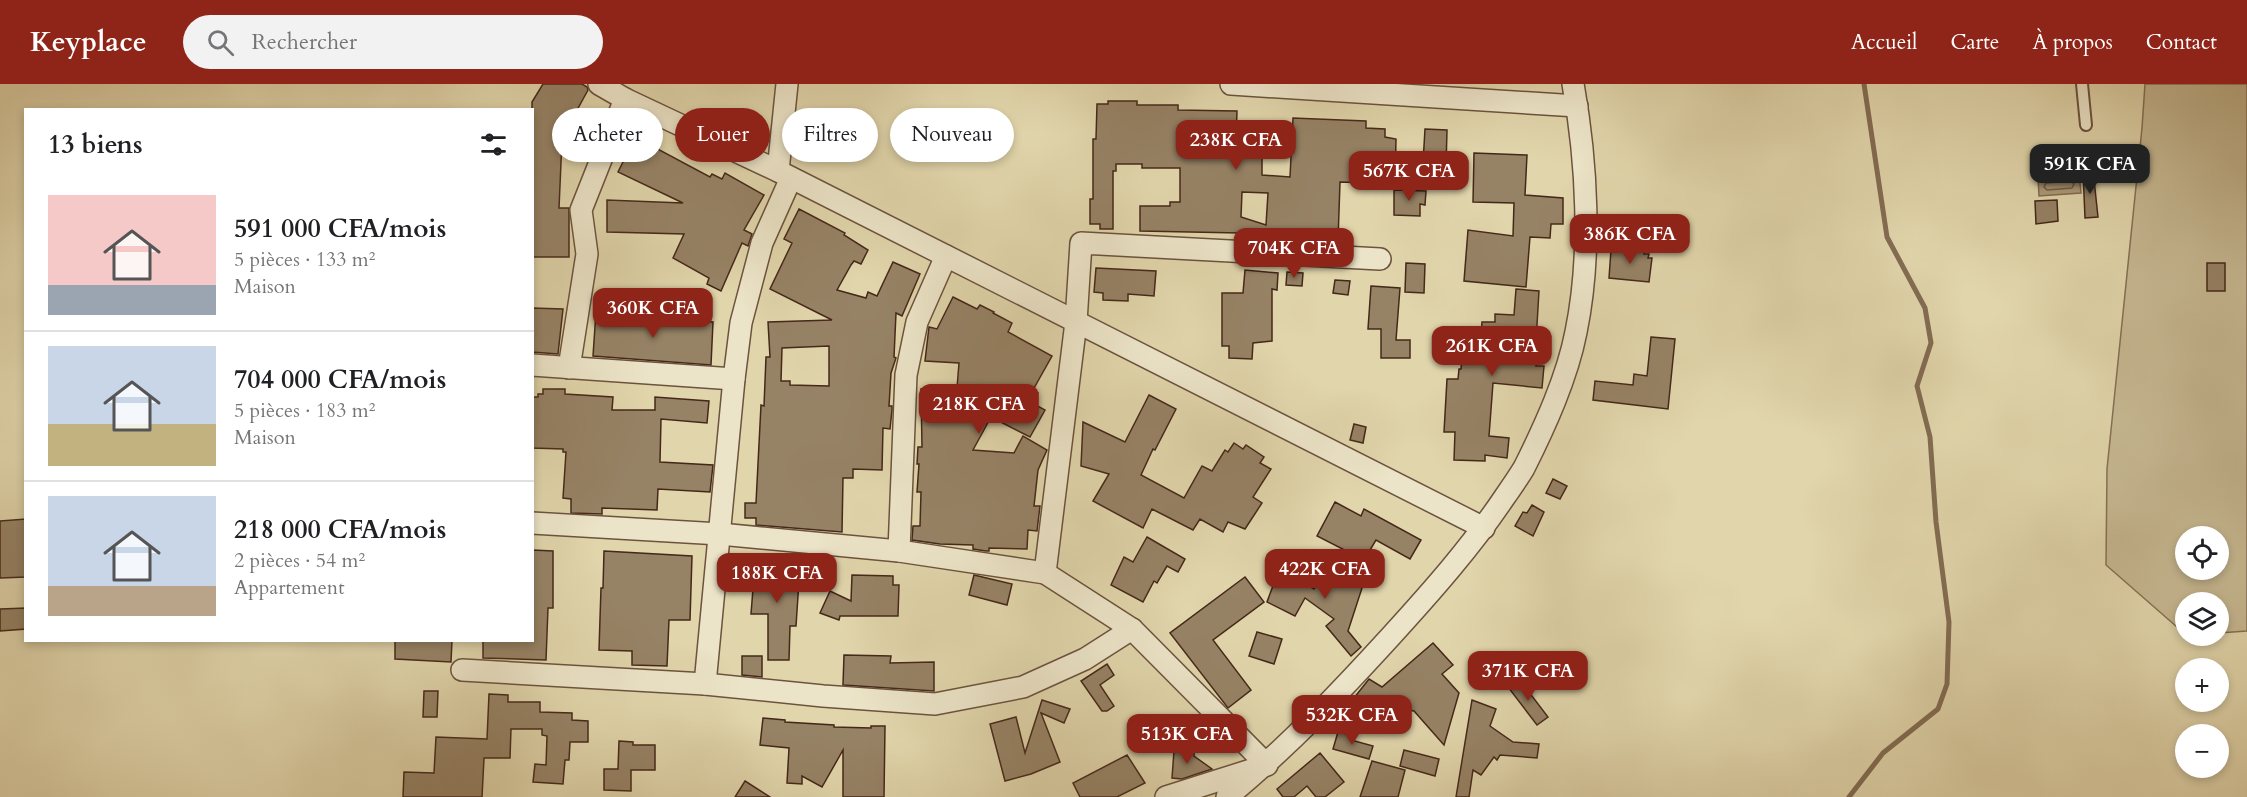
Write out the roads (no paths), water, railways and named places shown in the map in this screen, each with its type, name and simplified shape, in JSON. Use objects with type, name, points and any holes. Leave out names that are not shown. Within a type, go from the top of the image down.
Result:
[{"type":"street","points":[[599,84],[625,99],[784,174],[1484,528]]},
{"type":"street","points":[[705,684],[741,323],[762,243],[784,174],[787,84]]},
{"type":"street","points":[[1231,84],[1577,106]]},
{"type":"street","points":[[1227,797],[1267,765],[1353,678],[1423,601],[1484,528],[1523,469],[1563,377],[1576,333],[1584,272],[1585,169],[1573,84]]},
{"type":"street","points":[[569,368],[587,254],[581,210],[625,99]]},
{"type":"street","points":[[1045,573],[1076,322],[1081,243],[1380,259]]},
{"type":"street","points":[[899,551],[906,375],[918,322],[946,256]]},
{"type":"street","points":[[534,364],[734,380]]},
{"type":"street","points":[[534,523],[720,534],[899,551],[1045,573],[1132,629],[1267,765]]},
{"type":"street","points":[[462,670],[705,684],[935,704],[1023,687],[1085,659],[1132,629]]},
{"type":"street","points":[[1166,797],[1267,765]]},
{"type":"lane","points":[[2082,84],[2086,125]]},
{"type":"water","points":[[2079,174],[2081,193],[2039,196],[2038,177]]},
{"type":"waterway","points":[[1849,797],[1883,753],[1938,709],[1947,684],[1949,622],[1936,522],[1930,437],[1917,386],[1931,343],[1925,308],[1887,237],[1864,84]]}]
